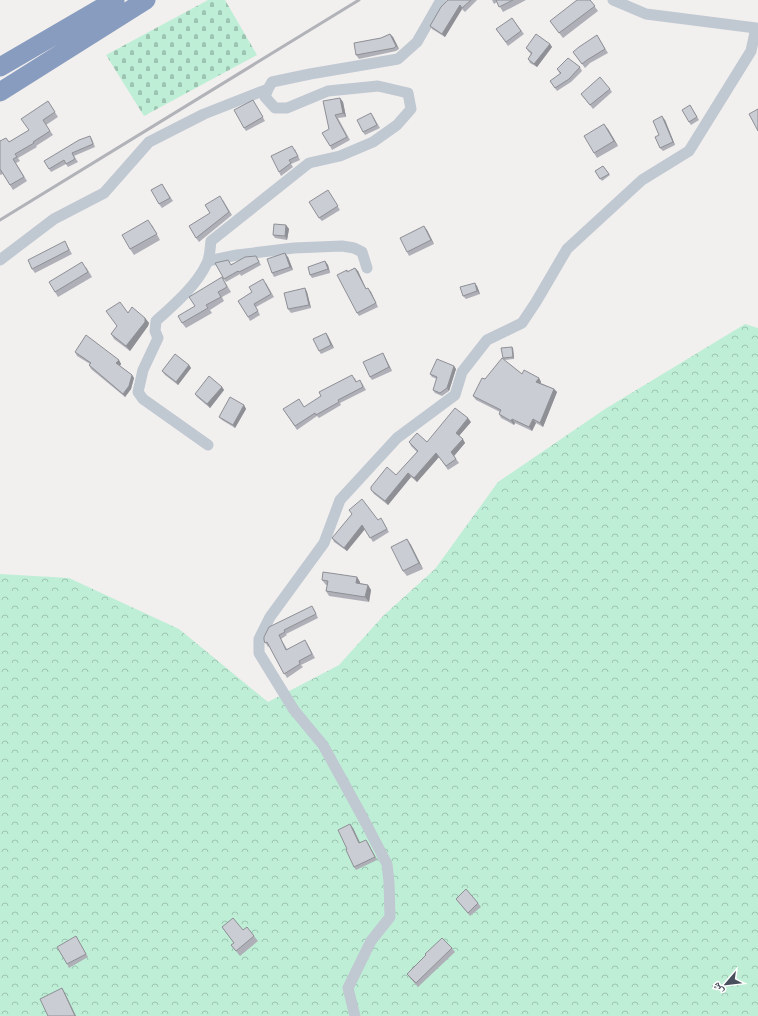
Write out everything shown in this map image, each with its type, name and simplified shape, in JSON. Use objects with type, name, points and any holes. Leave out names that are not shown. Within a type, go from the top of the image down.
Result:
[{"type":"highway","points":[[0,66],[115,0]]},
{"type":"highway","points":[[0,92],[146,0]]},
{"type":"street","points":[[208,445],[143,400],[138,392],[143,370],[158,338],[155,331],[156,321],[180,300],[202,273],[208,261],[211,241],[309,163],[340,156],[373,142],[397,126],[411,108],[408,93],[378,86],[328,91],[287,108],[275,108],[265,97],[268,89],[272,82],[398,59],[417,42],[441,0]]},
{"type":"street","points":[[355,1016],[348,988],[371,941],[390,917],[387,864],[323,745],[294,710],[259,653],[259,639],[270,617],[324,543],[340,500],[397,438],[455,395],[462,372],[488,340],[522,323],[568,249],[642,180],[690,152],[751,51],[756,28],[646,14],[613,0]]},
{"type":"street","points":[[0,260],[54,219],[104,193],[149,142],[204,114],[268,89]]},
{"type":"street","points":[[208,261],[238,254],[294,248],[342,246],[354,248],[362,252],[367,268]]},
{"type":"green space","points":[[208,0],[225,0],[257,55],[144,116],[106,55]]},
{"type":"green space","points":[[745,324],[758,328],[758,1016],[0,1016],[0,574],[69,578],[179,629],[268,702],[339,665],[383,616],[435,569],[498,482],[605,409]]},
{"type":"building","points":[[448,0],[471,0],[462,8],[460,5],[442,34],[430,26],[441,7]]},
{"type":"building","points":[[496,0],[513,0],[499,7]]},
{"type":"building","points":[[577,0],[590,0],[595,6],[559,33],[550,21]]},
{"type":"building","points":[[512,18],[521,31],[506,42],[496,29]]},
{"type":"building","points":[[390,34],[396,46],[394,48],[356,55],[354,43],[381,38]]},
{"type":"building","points":[[536,34],[550,44],[534,64],[528,59],[532,53],[526,48]]},
{"type":"building","points":[[597,35],[605,49],[582,64],[573,52]]},
{"type":"building","points":[[568,58],[580,67],[569,79],[555,88],[550,81],[561,73],[557,69]]},
{"type":"building","points":[[600,77],[610,89],[590,105],[581,94]]},
{"type":"building","points":[[340,98],[343,113],[335,115],[347,137],[330,146],[322,133],[329,129],[323,101]]},
{"type":"building","points":[[253,100],[263,117],[244,128],[234,110]]},
{"type":"building","points":[[48,101],[55,112],[43,120],[50,131],[33,142],[34,143],[15,154],[17,157],[13,159],[24,177],[10,185],[0,169],[0,141],[6,138],[9,142],[29,130],[21,119]]},
{"type":"building","points":[[690,105],[697,117],[689,122],[682,110]]},
{"type":"building","points":[[758,109],[758,131],[749,114]]},
{"type":"building","points":[[371,113],[377,125],[363,132],[357,120]]},
{"type":"building","points":[[662,116],[673,142],[660,148],[655,137],[659,135],[653,121]]},
{"type":"building","points":[[604,124],[614,141],[594,153],[584,136]]},
{"type":"building","points":[[90,136],[93,144],[72,153],[75,159],[66,164],[64,160],[49,169],[44,161],[79,140]]},
{"type":"building","points":[[292,146],[298,156],[289,160],[291,163],[279,172],[271,156]]},
{"type":"building","points":[[603,166],[609,174],[600,179],[595,171]]},
{"type":"building","points":[[162,184],[170,198],[159,204],[151,190]]},
{"type":"building","points":[[328,190],[338,206],[319,218],[309,202]]},
{"type":"building","points":[[220,196],[229,212],[196,238],[189,226],[210,213],[205,205]]},
{"type":"building","points":[[148,220],[157,234],[130,249],[122,235]]},
{"type":"building","points":[[274,224],[286,225],[285,236],[273,235]]},
{"type":"building","points":[[424,226],[431,240],[407,252],[400,238]]},
{"type":"building","points":[[65,241],[69,250],[32,269],[28,260]]},
{"type":"building","points":[[285,253],[290,267],[272,273],[267,259]]},
{"type":"building","points":[[256,256],[259,262],[224,279],[215,263],[228,260],[231,265],[245,257]]},
{"type":"building","points":[[325,261],[328,269],[310,275],[308,267]]},
{"type":"building","points":[[82,262],[88,272],[55,292],[49,282]]},
{"type":"building","points":[[355,268],[366,289],[368,288],[376,303],[357,313],[337,275]]},
{"type":"building","points":[[222,277],[227,287],[218,292],[221,297],[206,305],[208,308],[182,323],[178,316],[195,306],[189,297]]},
{"type":"building","points":[[263,279],[271,294],[254,304],[258,311],[248,317],[238,301],[252,292],[249,287]]},
{"type":"building","points":[[475,283],[477,291],[463,296],[460,287]]},
{"type":"building","points":[[305,288],[309,305],[288,309],[284,293]]},
{"type":"building","points":[[120,302],[128,313],[132,307],[145,318],[145,322],[126,346],[111,334],[117,326],[106,311]]},
{"type":"building","points":[[326,333],[331,345],[319,351],[313,339]]},
{"type":"building","points":[[86,335],[119,360],[116,363],[132,375],[129,386],[123,394],[89,365],[91,363],[75,352]]},
{"type":"building","points":[[512,347],[513,357],[503,358],[501,348]]},
{"type":"building","points":[[383,353],[389,367],[370,377],[363,362]]},
{"type":"building","points":[[175,354],[189,365],[176,382],[162,371]]},
{"type":"building","points":[[502,358],[522,374],[524,370],[539,378],[536,382],[554,389],[540,423],[533,419],[529,427],[512,419],[511,421],[499,414],[501,410],[473,396],[482,378],[485,379]]},
{"type":"building","points":[[437,359],[454,366],[447,388],[440,393],[433,390],[437,377],[430,374]]},
{"type":"building","points":[[352,375],[356,382],[360,380],[363,387],[338,400],[339,402],[316,415],[315,413],[295,426],[283,409],[299,399],[304,407],[321,396],[319,392]]},
{"type":"building","points":[[209,376],[222,387],[207,404],[195,394]]},
{"type":"building","points":[[230,397],[244,405],[233,425],[219,417]]},
{"type":"building","points":[[455,408],[468,418],[456,433],[463,439],[451,452],[456,459],[446,466],[436,453],[414,478],[408,473],[385,501],[371,490],[371,487],[387,467],[396,475],[418,451],[409,442],[417,433],[427,442]]},
{"type":"building","points":[[362,499],[378,520],[381,518],[387,529],[370,538],[362,525],[344,548],[332,538],[352,514],[349,510]]},
{"type":"building","points":[[407,539],[419,563],[403,571],[391,547]]},
{"type":"building","points":[[323,572],[357,577],[356,583],[368,585],[365,597],[326,591],[328,581],[322,580]]},
{"type":"building","points":[[312,606],[316,614],[284,630],[285,632],[279,635],[286,650],[305,640],[312,654],[299,661],[300,664],[284,674],[267,642],[265,643],[264,637],[269,627]]},
{"type":"building","points":[[350,824],[359,843],[366,840],[375,857],[354,867],[338,830]]},
{"type":"building","points":[[466,889],[478,903],[468,913],[456,899]]},
{"type":"building","points":[[233,918],[243,930],[247,927],[254,936],[236,951],[231,945],[234,943],[222,927]]},
{"type":"building","points":[[76,936],[86,954],[67,964],[57,947]]},
{"type":"building","points":[[442,938],[452,948],[416,983],[407,974]]},
{"type":"building","points":[[62,988],[75,1016],[48,1016],[40,999]]},
{"type":"railway","points":[[0,220],[359,0]]}]
